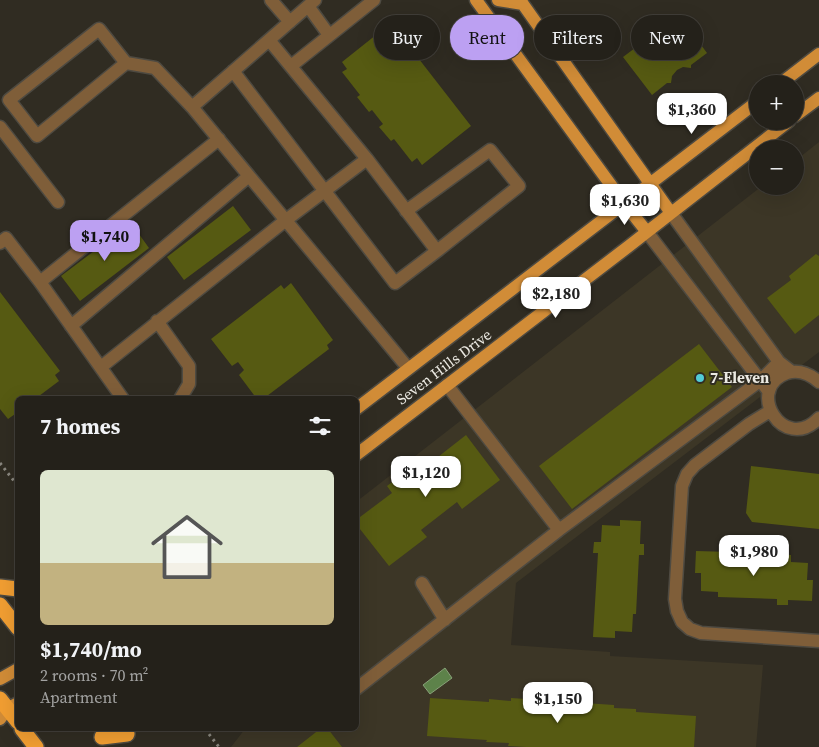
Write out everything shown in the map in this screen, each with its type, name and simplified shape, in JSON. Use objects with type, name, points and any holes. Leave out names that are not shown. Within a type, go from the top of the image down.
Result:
[{"type":"highway","points":[[0,587],[15,589]]},
{"type":"highway","points":[[0,605],[15,624]]},
{"type":"highway","points":[[6,707],[15,718]]},
{"type":"highway","points":[[24,731],[36,747]]},
{"type":"highway","points":[[102,738],[127,734],[126,731]]},
{"type":"main road","points":[[476,0],[647,232]]},
{"type":"main road","points":[[498,0],[521,2],[671,213]]},
{"type":"main road","points":[[792,75],[819,54]]},
{"type":"main road","points":[[804,109],[819,98]]},
{"type":"main road","name":"Seven Hills Drive","points":[[359,407],[749,108]]},
{"type":"main road","name":"Seven Hills Drive","points":[[359,453],[777,130]]},
{"type":"main road","points":[[0,679],[15,671]]},
{"type":"lane","points":[[271,0],[290,22]]},
{"type":"lane","points":[[291,66],[374,0]]},
{"type":"lane","points":[[192,107],[311,3],[330,36]]},
{"type":"lane","points":[[126,63],[37,136],[9,100],[99,29],[126,63],[155,68],[192,107],[408,368]]},
{"type":"lane","points":[[269,40],[367,159],[437,251]]},
{"type":"lane","points":[[233,71],[395,283],[519,186],[490,150],[406,211]]},
{"type":"lane","points":[[0,127],[58,202]]},
{"type":"lane","points":[[40,282],[219,139]]},
{"type":"lane","points":[[100,367],[286,220],[367,159]]},
{"type":"lane","points":[[71,326],[249,176]]},
{"type":"lane","points":[[671,213],[779,362],[792,372]]},
{"type":"lane","points":[[647,232],[769,392]]},
{"type":"lane","points":[[0,243],[6,238],[40,282],[121,396]]},
{"type":"lane","points":[[157,321],[189,366],[188,384],[182,396]]},
{"type":"lane","points":[[359,687],[559,530],[761,380],[779,362]]},
{"type":"lane","points":[[817,377],[806,373],[792,372],[778,379],[769,392],[768,402],[770,412],[775,420],[783,426],[792,429],[802,429],[811,425],[819,418]]},
{"type":"lane","points":[[447,385],[559,530]]},
{"type":"lane","points":[[770,412],[696,464],[687,474],[682,486],[675,599],[677,612],[682,622],[690,629],[701,633],[819,641]]},
{"type":"lane","points":[[422,583],[445,620]]},
{"type":"path","points":[[0,463],[15,482]]},
{"type":"path","points":[[206,731],[219,747]]},
{"type":"shaded area","points":[[819,142],[819,352],[516,583],[511,645],[610,652],[610,656],[763,665],[756,747],[231,747],[243,731],[359,731],[359,500],[750,195],[804,195],[804,154]]},
{"type":"shaded area","points":[[445,668],[452,678],[430,694],[423,685]]},
{"type":"building","points":[[374,37],[374,60],[420,60],[471,126],[422,165],[417,158],[412,162],[394,139],[391,141],[379,127],[383,124],[372,110],[369,112],[357,97],[360,95],[342,72],[347,69],[342,62]]},
{"type":"building","points":[[703,48],[707,53],[703,56]]},
{"type":"building","points":[[631,51],[631,60],[698,60],[691,65],[691,68],[683,67],[677,70],[672,76],[671,83],[667,83],[652,95],[623,57]]},
{"type":"building","points":[[233,206],[251,230],[184,280],[167,257]]},
{"type":"building","points":[[131,223],[149,248],[80,301],[61,276]]},
{"type":"building","points":[[816,254],[819,256],[819,315],[795,334],[767,298],[791,280],[789,276]]},
{"type":"building","points":[[291,283],[333,340],[327,345],[329,349],[267,396],[255,396],[239,375],[244,370],[238,362],[232,366],[211,339],[281,285],[284,289]]},
{"type":"building","points":[[0,292],[60,371],[55,375],[59,381],[39,396],[15,396],[15,414],[8,419],[0,409]]},
{"type":"building","points":[[699,344],[732,387],[572,509],[539,466]]},
{"type":"building","points":[[466,435],[500,480],[462,509],[457,502],[421,530],[427,537],[389,566],[359,528],[359,518],[392,493],[387,486],[424,457],[429,464]]},
{"type":"building","points":[[751,466],[819,474],[819,529],[752,522],[746,513]]},
{"type":"building","points":[[620,520],[641,521],[640,544],[644,544],[644,555],[639,555],[636,614],[633,614],[632,632],[615,631],[615,638],[593,637],[598,553],[593,553],[594,542],[601,542],[602,525],[620,526]]},
{"type":"building","points":[[696,551],[731,552],[731,556],[780,557],[780,554],[791,555],[791,562],[808,563],[807,580],[813,580],[812,601],[788,600],[788,605],[777,605],[777,599],[718,597],[718,592],[701,591],[701,573],[695,573]]},
{"type":"building","points":[[430,698],[489,702],[489,699],[511,701],[511,698],[614,705],[614,708],[636,709],[636,712],[696,716],[694,747],[526,747],[508,746],[509,743],[486,742],[487,740],[427,736]]},
{"type":"building","points":[[317,731],[330,731],[342,747],[297,747]]},
{"type":"place","name":"7-Eleven","points":[[700,378]]}]
